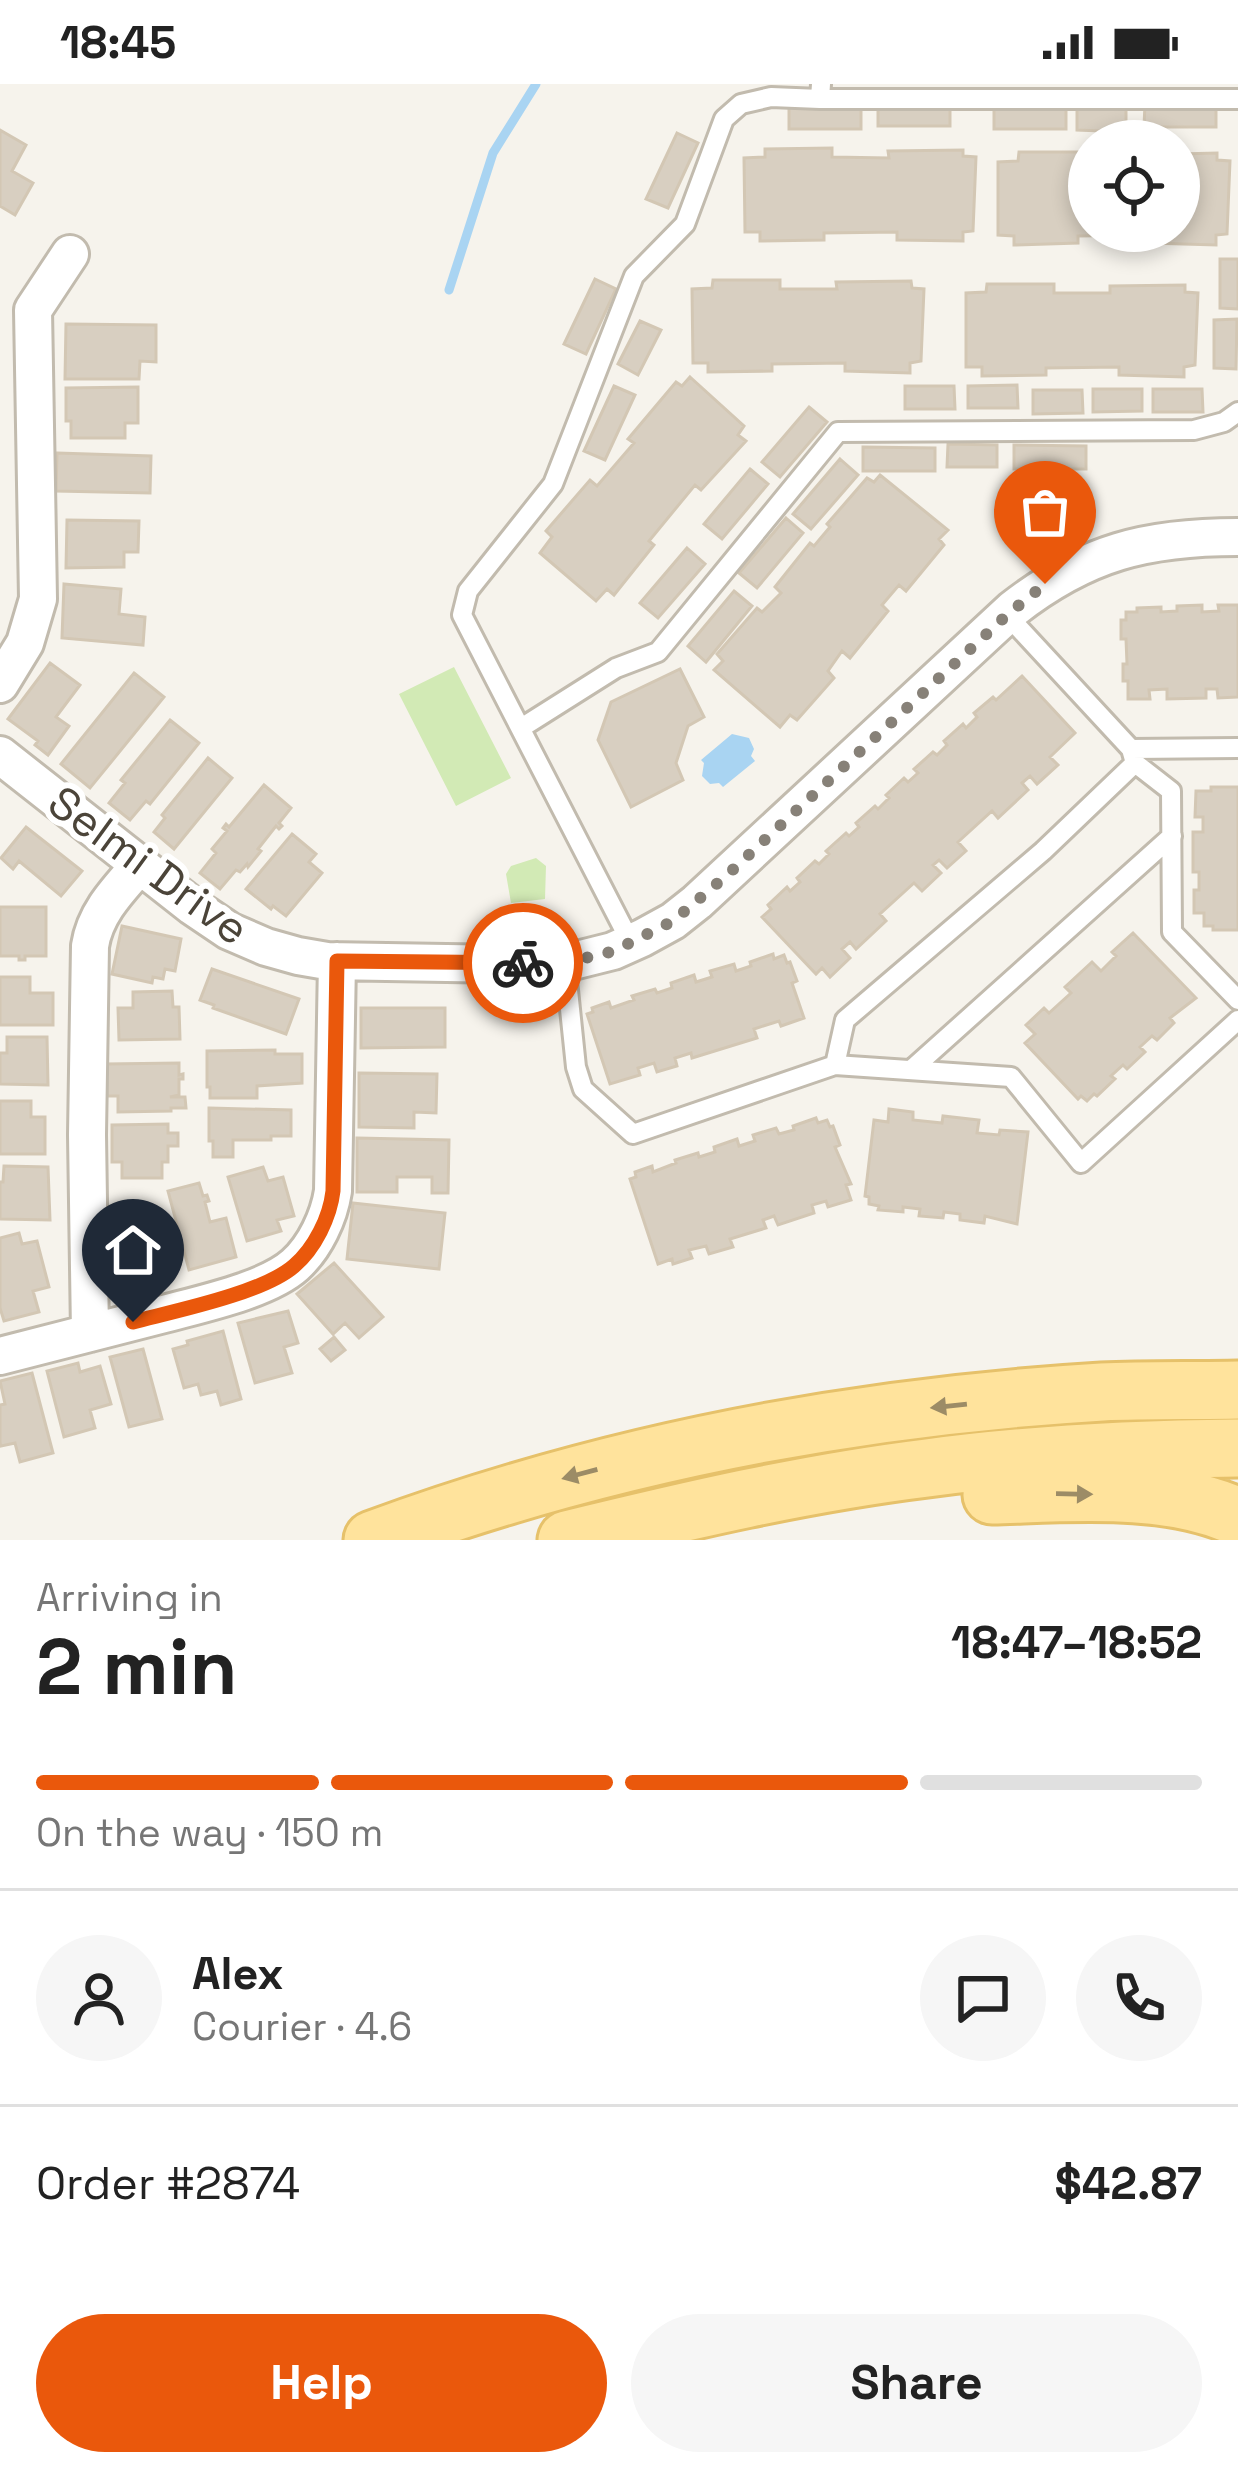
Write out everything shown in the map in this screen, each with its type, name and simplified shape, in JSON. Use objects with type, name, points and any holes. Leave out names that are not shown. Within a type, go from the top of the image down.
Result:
[{"type":"main road","points":[[1107,1392],[1160,1378],[1238,1344]]},
{"type":"main road","points":[[373,1540],[584,1472],[693,1447],[894,1412],[1107,1392],[1238,1390]]},
{"type":"main road","points":[[567,1540],[747,1498],[926,1468],[1151,1449],[1238,1448]]},
{"type":"main road","points":[[747,1498],[1131,1495],[1192,1501],[1238,1517]]},
{"type":"street","points":[[0,684],[25,644],[38,598],[33,310],[70,254]]},
{"type":"street","name":"Selmi Drive","points":[[0,755],[229,931],[279,951],[337,961],[566,961],[614,951],[673,921],[1045,584],[1097,558],[1154,542],[1238,538]]},
{"type":"street","points":[[90,1333],[90,946],[100,914],[140,865]]},
{"type":"street","points":[[0,1356],[220,1299],[292,1268],[304,1256],[326,1221],[333,1191],[337,961]]},
{"type":"lane","points":[[631,943],[462,615],[468,591],[553,484],[634,276],[685,224],[724,119],[741,104],[821,91],[1238,99]]},
{"type":"lane","points":[[521,728],[616,668],[658,652],[838,432],[1194,430],[1224,422],[1238,412]]},
{"type":"lane","points":[[1007,615],[1133,756],[1171,790],[1172,932],[1238,1000]]},
{"type":"lane","points":[[835,1065],[845,1020],[1042,851],[1133,756],[1238,748]]},
{"type":"lane","points":[[911,1070],[1172,836]]},
{"type":"lane","points":[[566,961],[576,1066],[583,1089],[633,1135],[835,1065],[1011,1077],[1082,1162],[1238,1020]]},
{"type":"green space","points":[[454,667],[511,778],[456,806],[399,694]]},
{"type":"green space","points":[[536,858],[546,866],[545,899],[511,903],[506,874],[511,866]]},
{"type":"water","points":[[732,734],[749,738],[755,761],[723,787],[710,784],[702,776],[701,760]]},
{"type":"building","points":[[878,102],[950,103],[950,126],[878,126]]},
{"type":"building","points":[[1145,103],[1216,104],[1216,127],[1200,127],[1200,120],[1144,120]]},
{"type":"building","points":[[789,105],[861,105],[861,129],[789,129]]},
{"type":"building","points":[[994,105],[1066,106],[1066,129],[994,129]]},
{"type":"building","points":[[1077,107],[1126,109],[1126,120],[1077,120]]},
{"type":"building","points":[[0,130],[26,145],[12,171],[33,183],[15,215],[0,206]]},
{"type":"building","points":[[677,133],[698,143],[668,208],[646,199]]},
{"type":"building","points":[[832,148],[832,157],[889,158],[888,151],[963,150],[963,156],[976,157],[973,231],[963,232],[963,241],[897,240],[897,232],[824,233],[824,240],[760,241],[760,232],[745,232],[744,158],[765,157],[765,149]]},
{"type":"building","points":[[1019,152],[1068,152],[1068,243],[1014,245],[1014,236],[998,235],[998,162],[1018,161]]},
{"type":"building","points":[[1200,153],[1217,153],[1217,160],[1230,161],[1227,234],[1216,235],[1216,245],[1200,245]]},
{"type":"building","points":[[1220,259],[1238,259],[1238,309],[1220,308]]},
{"type":"building","points":[[595,279],[616,289],[586,354],[564,344]]},
{"type":"building","points":[[713,280],[780,280],[780,289],[911,281],[912,288],[924,289],[921,361],[910,363],[910,373],[845,371],[845,363],[772,364],[772,371],[708,372],[708,363],[693,363],[692,289],[712,288]]},
{"type":"building","points":[[987,284],[1054,284],[1054,293],[1185,285],[1185,292],[1198,293],[1195,365],[1184,367],[1184,377],[1119,375],[1119,367],[1046,368],[1046,375],[982,376],[982,367],[966,367],[966,293],[986,292]]},
{"type":"building","points":[[1237,319],[1236,369],[1214,368],[1214,320]]},
{"type":"building","points":[[640,321],[661,330],[638,375],[618,364]]},
{"type":"building","points":[[66,324],[156,325],[156,362],[140,361],[139,379],[65,379]]},
{"type":"building","points":[[690,377],[744,426],[738,435],[746,441],[701,490],[695,485],[649,541],[654,545],[614,595],[607,589],[596,601],[540,553],[552,537],[546,531],[590,480],[597,486],[634,443],[628,439],[676,382],[682,386]]},
{"type":"building","points":[[1017,385],[1018,408],[968,408],[968,386]]},
{"type":"building","points":[[614,386],[635,395],[605,460],[584,451]]},
{"type":"building","points":[[905,386],[954,386],[955,409],[905,409]]},
{"type":"building","points":[[138,387],[138,423],[125,423],[125,438],[71,438],[66,388]]},
{"type":"building","points":[[1093,389],[1142,389],[1142,411],[1093,412]]},
{"type":"building","points":[[1153,389],[1202,389],[1203,412],[1153,412]]},
{"type":"building","points":[[1033,390],[1082,390],[1083,413],[1033,414]]},
{"type":"building","points":[[809,407],[827,422],[780,477],[762,462]]},
{"type":"building","points":[[948,444],[997,445],[997,467],[947,467]]},
{"type":"building","points":[[1014,445],[1086,446],[1086,469],[1014,469]]},
{"type":"building","points":[[863,447],[935,448],[935,471],[863,471]]},
{"type":"building","points":[[57,453],[151,456],[150,493],[56,491]]},
{"type":"building","points":[[840,459],[858,475],[811,529],[793,514]]},
{"type":"building","points":[[750,469],[768,484],[722,539],[704,524]]},
{"type":"building","points":[[880,475],[948,530],[939,539],[944,545],[906,591],[899,585],[882,605],[888,611],[850,658],[842,651],[828,671],[834,678],[797,720],[790,715],[780,727],[714,670],[723,661],[717,654],[757,608],[762,612],[781,593],[775,587],[867,478],[874,482]]},
{"type":"building","points":[[786,518],[803,533],[757,588],[739,573]]},
{"type":"building","points":[[67,520],[139,521],[138,552],[124,552],[124,567],[66,568]]},
{"type":"building","points":[[687,548],[705,564],[658,618],[640,603]]},
{"type":"building","points":[[64,584],[121,589],[119,614],[145,617],[143,645],[62,638]]},
{"type":"building","points":[[734,591],[752,606],[706,662],[688,646]]},
{"type":"building","points":[[1202,605],[1202,612],[1219,611],[1218,605],[1238,605],[1238,697],[1218,698],[1217,689],[1206,689],[1206,698],[1167,699],[1167,689],[1149,690],[1150,699],[1128,699],[1128,681],[1123,681],[1126,639],[1121,639],[1126,612],[1161,607],[1161,612],[1177,611],[1177,606]]},
{"type":"building","points":[[50,663],[80,685],[56,717],[69,726],[48,755],[35,745],[38,741],[8,719]]},
{"type":"building","points":[[680,669],[704,717],[688,726],[676,763],[683,780],[631,807],[598,740],[611,702]]},
{"type":"building","points":[[134,673],[164,697],[90,788],[61,764]]},
{"type":"building","points":[[1022,676],[1075,733],[1050,757],[1058,765],[1037,784],[1030,776],[1022,783],[1028,790],[998,818],[992,811],[958,842],[966,851],[947,868],[939,860],[933,865],[941,873],[922,891],[914,883],[880,914],[886,921],[856,949],[850,942],[842,949],[850,958],[830,977],[822,968],[816,974],[762,917],[771,909],[768,905],[800,882],[797,878],[815,861],[819,864],[846,833],[849,836],[859,827],[856,823],[875,806],[878,809],[904,778],[908,782],[918,773],[914,769],[933,752],[937,755],[947,745],[944,741],[963,724],[966,728],[977,717],[974,713]]},
{"type":"building","points":[[170,720],[199,743],[150,804],[146,801],[130,820],[109,803],[125,783],[121,780]]},
{"type":"building","points":[[208,758],[232,778],[174,849],[154,832]]},
{"type":"building","points":[[264,785],[291,808],[248,867],[236,870],[220,889],[200,873],[216,853],[212,849],[227,831],[223,828],[229,827]]},
{"type":"building","points":[[1211,787],[1238,787],[1238,930],[1213,930],[1213,926],[1204,926],[1204,913],[1194,913],[1199,872],[1193,872],[1193,832],[1203,832],[1203,817],[1195,817],[1196,791],[1211,791]]},
{"type":"building","points":[[26,827],[82,871],[61,896],[19,861],[13,869],[1,858]]},
{"type":"building","points":[[292,834],[316,854],[309,862],[322,873],[286,916],[246,889]]},
{"type":"building","points":[[0,907],[46,907],[46,956],[19,960],[19,956],[0,956]]},
{"type":"building","points":[[122,926],[181,939],[175,971],[165,969],[163,979],[153,977],[152,983],[112,974]]},
{"type":"building","points":[[1133,933],[1196,998],[1170,1018],[1174,1023],[1157,1040],[1152,1036],[1140,1047],[1145,1052],[1111,1076],[1115,1079],[1097,1096],[1078,1099],[1025,1043],[1035,1034],[1026,1025],[1071,993],[1065,987],[1092,962],[1101,971],[1116,956],[1112,952]]},
{"type":"building","points":[[773,954],[774,959],[784,955],[790,962],[804,1018],[754,1029],[757,1038],[692,1058],[691,1053],[675,1058],[677,1066],[657,1072],[654,1063],[638,1068],[640,1075],[610,1084],[587,1014],[592,1008],[609,1002],[611,1008],[634,1000],[632,996],[672,988],[671,983],[694,975],[696,982],[712,977],[710,971],[734,964],[736,971]]},
{"type":"building","points":[[212,969],[299,999],[286,1034],[200,1000]]},
{"type":"building","points":[[0,977],[30,977],[30,993],[53,993],[53,1025],[0,1025]]},
{"type":"building","points":[[172,991],[173,1007],[179,1007],[180,1039],[119,1040],[118,1008],[133,1008],[133,992]]},
{"type":"building","points":[[361,1008],[445,1008],[445,1047],[361,1048]]},
{"type":"building","points":[[7,1037],[47,1037],[48,1085],[0,1084],[0,1053],[7,1053]]},
{"type":"building","points":[[275,1050],[275,1054],[302,1054],[302,1083],[257,1086],[257,1098],[210,1098],[207,1051]]},
{"type":"building","points":[[179,1063],[183,1079],[179,1079],[179,1095],[170,1097],[185,1097],[186,1108],[118,1112],[118,1096],[107,1096],[106,1064]]},
{"type":"building","points":[[359,1073],[437,1074],[436,1113],[414,1112],[414,1128],[359,1127]]},
{"type":"building","points":[[0,1101],[31,1101],[31,1117],[45,1117],[45,1154],[0,1154]]},
{"type":"building","points":[[209,1108],[291,1110],[291,1136],[233,1140],[233,1157],[213,1157]]},
{"type":"building","points":[[889,1109],[913,1112],[913,1120],[942,1123],[943,1116],[979,1120],[977,1133],[1028,1132],[1017,1224],[985,1216],[984,1223],[960,1220],[960,1214],[944,1212],[943,1218],[919,1216],[920,1209],[878,1210],[879,1206],[869,1204],[865,1196],[874,1120],[888,1122]]},
{"type":"building","points":[[816,1118],[818,1123],[827,1120],[833,1126],[840,1145],[835,1147],[851,1184],[846,1185],[851,1200],[828,1207],[826,1201],[812,1205],[814,1213],[778,1225],[774,1216],[763,1220],[766,1228],[730,1239],[733,1247],[709,1254],[706,1246],[689,1250],[692,1258],[658,1264],[630,1179],[636,1177],[635,1172],[652,1166],[653,1172],[675,1160],[715,1152],[714,1147],[737,1139],[739,1146],[755,1141],[753,1135],[776,1128],[779,1134],[794,1130],[793,1126]]},
{"type":"building","points":[[168,1124],[168,1133],[178,1133],[178,1146],[168,1146],[162,1178],[122,1178],[122,1162],[112,1162],[112,1125]]},
{"type":"building","points":[[357,1138],[449,1140],[448,1193],[432,1193],[432,1177],[397,1177],[397,1192],[357,1192]]},
{"type":"building","points":[[4,1166],[48,1167],[50,1220],[0,1219]]},
{"type":"building","points":[[263,1167],[268,1181],[283,1177],[294,1216],[277,1220],[281,1231],[247,1241],[228,1177]]},
{"type":"building","points":[[199,1183],[209,1201],[205,1202],[210,1222],[226,1218],[236,1257],[189,1270],[168,1191]]},
{"type":"building","points":[[142,1202],[162,1278],[126,1287],[106,1212]]},
{"type":"building","points":[[353,1203],[445,1213],[439,1269],[347,1259]]},
{"type":"building","points":[[19,1233],[22,1244],[37,1241],[49,1287],[33,1291],[39,1312],[4,1321],[0,1238]]},
{"type":"building","points":[[334,1263],[383,1317],[359,1338],[345,1323],[333,1334],[297,1294]]},
{"type":"building","points":[[288,1311],[298,1343],[284,1347],[292,1373],[255,1383],[238,1323]]},
{"type":"building","points":[[223,1331],[241,1399],[221,1405],[217,1391],[201,1395],[198,1384],[184,1388],[173,1349]]},
{"type":"building","points":[[334,1337],[345,1350],[331,1361],[320,1349]]},
{"type":"building","points":[[143,1349],[162,1419],[129,1427],[110,1357]]},
{"type":"building","points":[[78,1363],[80,1372],[100,1366],[111,1404],[90,1410],[95,1428],[64,1437],[47,1371]]},
{"type":"building","points":[[32,1373],[53,1453],[20,1462],[15,1443],[0,1443],[0,1405],[5,1404],[0,1381]]},
{"type":"waterway","points":[[449,290],[493,153],[536,84]]},
{"type":"way so far","points":[[523,963],[573,961],[614,951],[673,921],[1045,584]]},
{"type":"route","points":[[133,1322],[275,1279],[304,1256],[326,1221],[333,1191],[337,961],[523,963]]}]
